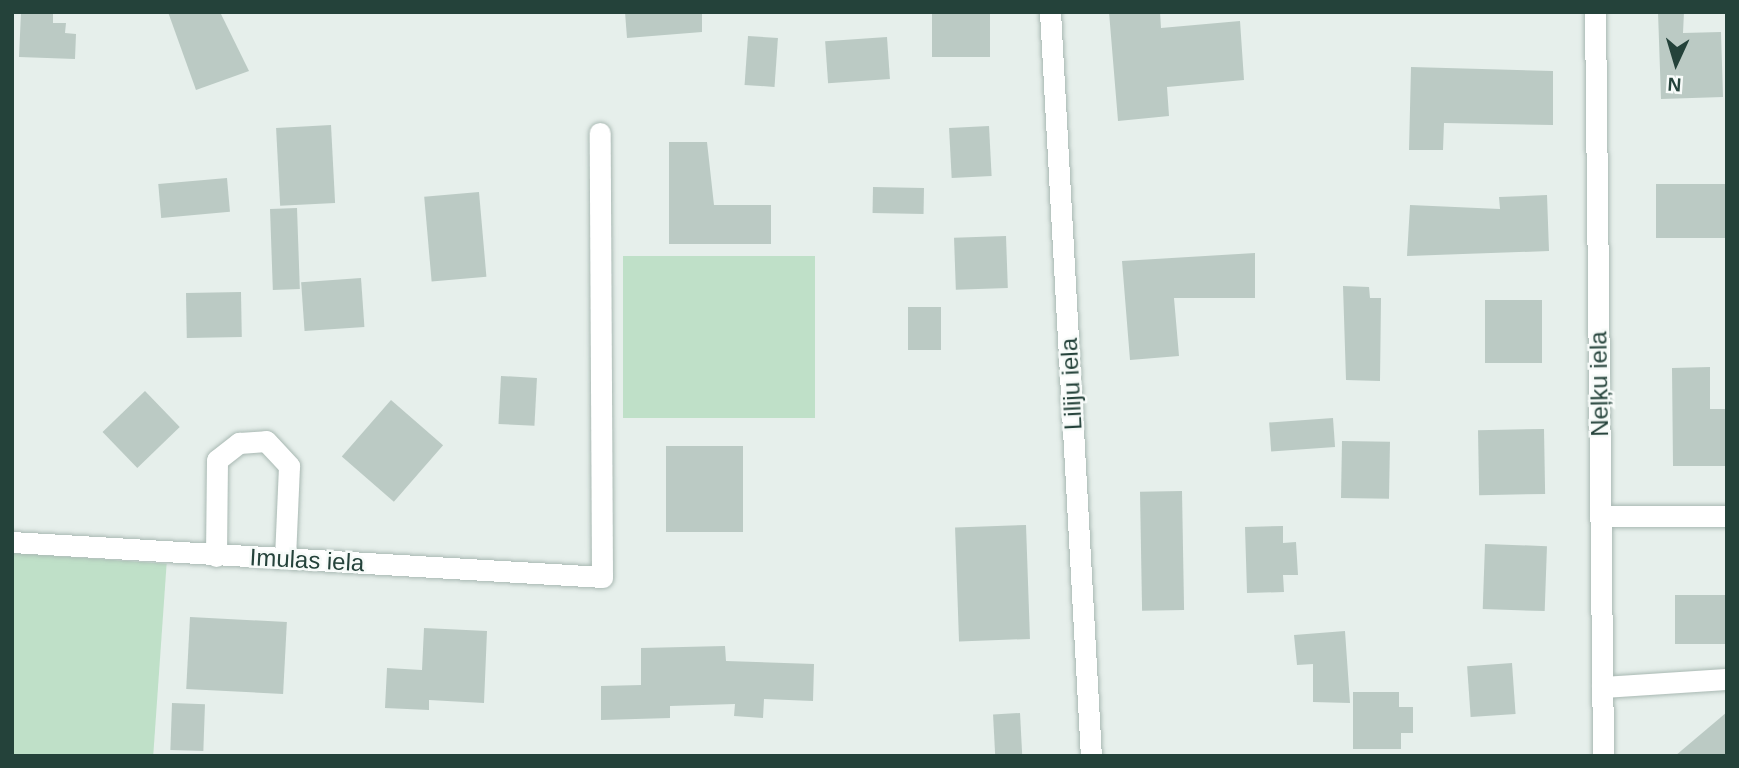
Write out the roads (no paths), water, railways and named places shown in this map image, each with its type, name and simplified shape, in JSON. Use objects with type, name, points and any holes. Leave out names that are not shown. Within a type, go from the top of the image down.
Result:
[{"type":"street","name":"Liliju iela","points":[[1050,12],[1091,756]]},
{"type":"street","name":"Neļķu iela","points":[[1595,12],[1603,756]]},
{"type":"street","name":"Imulas iela","points":[[12,542],[602,577],[600,133]]},
{"type":"street","points":[[216,556],[217,460],[239,443],[266,441],[289,466],[285,558]]},
{"type":"street","points":[[1601,516],[1727,516]]},
{"type":"street","points":[[1602,687],[1727,679]]}]
